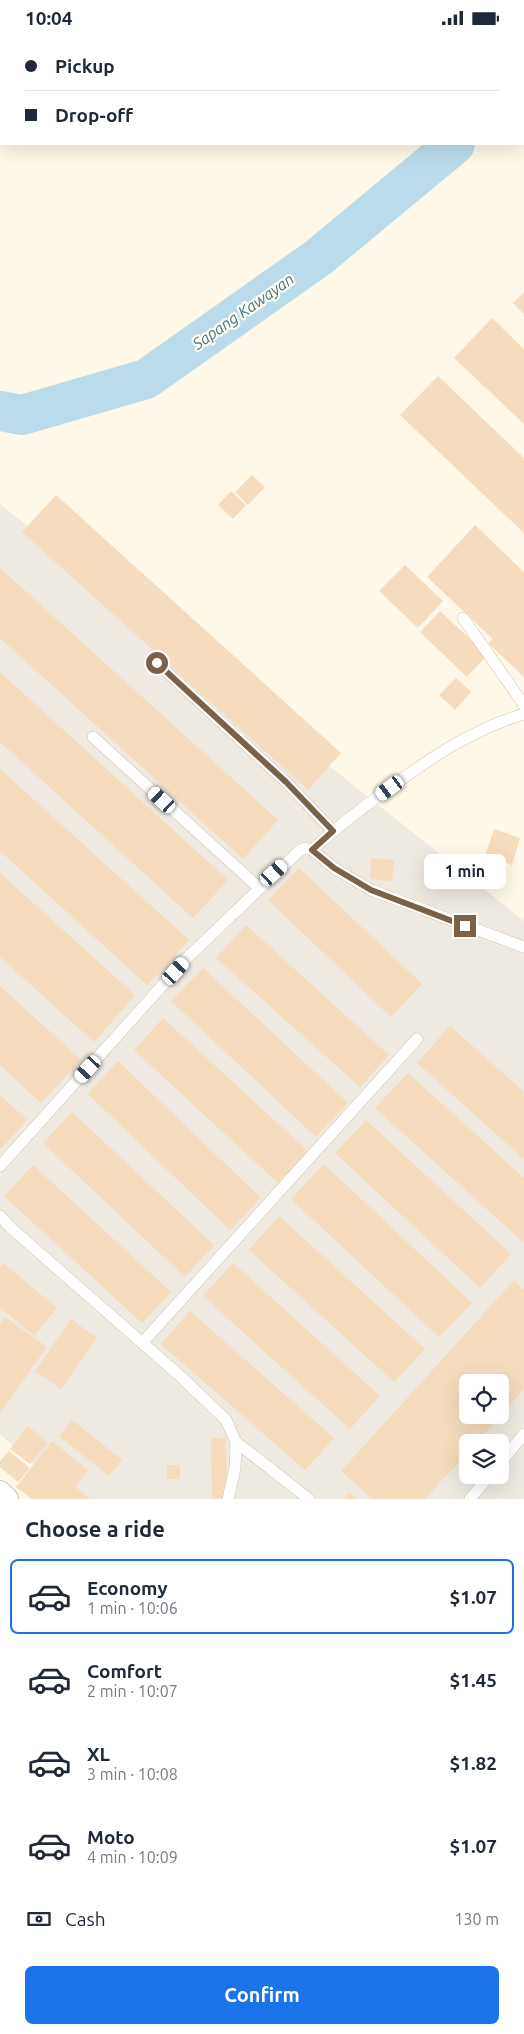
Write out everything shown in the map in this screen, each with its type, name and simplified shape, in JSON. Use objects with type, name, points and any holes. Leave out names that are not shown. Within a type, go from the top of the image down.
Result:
[{"type":"street","points":[[0,1492],[8,1499]]},
{"type":"lane","points":[[464,618],[524,705]]},
{"type":"lane","points":[[157,663],[286,782],[333,831]]},
{"type":"lane","points":[[312,850],[333,831],[420,765],[468,735],[496,722],[524,714]]},
{"type":"lane","points":[[94,737],[259,888]]},
{"type":"lane","points":[[0,1166],[188,957],[299,851],[306,848],[312,850],[334,868],[371,890],[417,909],[524,947]]},
{"type":"lane","points":[[142,1343],[417,1039]]},
{"type":"lane","points":[[0,1216],[10,1228],[142,1343],[226,1420],[236,1442],[235,1468],[228,1499]]},
{"type":"lane","points":[[509,1452],[524,1434]]},
{"type":"lane","points":[[236,1442],[309,1499]]},
{"type":"lane","points":[[470,1499],[482,1484]]},
{"type":"shaded area","points":[[0,504],[524,921],[524,1499],[70,1499],[0,1434]]},
{"type":"building","points":[[524,292],[524,314],[513,303]]},
{"type":"building","points":[[492,318],[524,349],[524,424],[454,358]]},
{"type":"building","points":[[438,376],[524,458],[524,533],[400,415]]},
{"type":"building","points":[[252,475],[265,487],[248,505],[235,492]]},
{"type":"building","points":[[231,491],[246,505],[233,519],[218,505]]},
{"type":"building","points":[[56,495],[341,753],[308,790],[22,532]]},
{"type":"building","points":[[475,525],[524,572],[524,677],[488,643],[493,639],[427,577]]},
{"type":"building","points":[[405,565],[443,601],[418,628],[379,591]]},
{"type":"building","points":[[0,568],[278,820],[243,859],[0,638]]},
{"type":"building","points":[[440,611],[487,655],[467,677],[420,632]]},
{"type":"building","points":[[0,672],[228,880],[193,918],[0,742]]},
{"type":"building","points":[[456,678],[471,692],[455,710],[439,695]]},
{"type":"building","points":[[0,769],[189,940],[147,985],[0,851]]},
{"type":"building","points":[[494,829],[520,838],[512,865],[485,856]]},
{"type":"building","points":[[371,858],[394,860],[392,881],[370,879]]},
{"type":"building","points":[[299,868],[422,984],[391,1017],[268,900]]},
{"type":"building","points":[[0,873],[135,995],[94,1042],[0,957]]},
{"type":"building","points":[[246,925],[389,1055],[360,1087],[216,958]]},
{"type":"building","points":[[203,968],[348,1103],[316,1137],[171,1001]]},
{"type":"building","points":[[0,986],[81,1060],[41,1103],[0,1065]]},
{"type":"building","points":[[163,1018],[308,1151],[278,1183],[134,1050]]},
{"type":"building","points":[[450,1026],[524,1092],[524,1159],[417,1063]]},
{"type":"building","points":[[118,1061],[261,1198],[230,1230],[88,1094]]},
{"type":"building","points":[[408,1073],[524,1178],[524,1243],[375,1108]]},
{"type":"building","points":[[0,1095],[27,1120],[0,1150]]},
{"type":"building","points":[[72,1112],[214,1245],[185,1277],[43,1143]]},
{"type":"building","points":[[366,1120],[511,1254],[480,1288],[335,1153]]},
{"type":"building","points":[[324,1164],[472,1303],[439,1337],[291,1199]]},
{"type":"building","points":[[33,1165],[171,1292],[142,1323],[4,1196]]},
{"type":"building","points":[[279,1216],[425,1349],[394,1382],[249,1250]]},
{"type":"building","points":[[3,1263],[57,1308],[34,1336],[0,1307],[0,1267]]},
{"type":"building","points":[[233,1263],[380,1396],[350,1429],[203,1296]]},
{"type":"building","points":[[514,1280],[524,1290],[524,1389],[509,1406],[509,1374],[459,1374],[459,1424],[493,1424],[484,1434],[459,1434],[459,1462],[425,1499],[372,1499],[341,1471]]},
{"type":"building","points":[[190,1311],[334,1438],[305,1470],[161,1344]]},
{"type":"building","points":[[5,1317],[47,1347],[0,1413],[0,1324]]},
{"type":"building","points":[[71,1319],[97,1338],[61,1389],[35,1371]]},
{"type":"building","points":[[72,1420],[122,1460],[109,1476],[59,1436]]},
{"type":"building","points":[[28,1426],[48,1443],[30,1464],[10,1449]]},
{"type":"building","points":[[211,1438],[226,1438],[227,1498],[212,1499]]},
{"type":"building","points":[[52,1441],[88,1470],[75,1487],[90,1499],[32,1499],[16,1487]]},
{"type":"building","points":[[9,1451],[30,1468],[18,1482],[0,1467],[0,1461]]},
{"type":"building","points":[[167,1465],[180,1465],[180,1479],[167,1479]]},
{"type":"building","points":[[349,1493],[356,1499],[344,1499]]},
{"type":"waterway","name":"Sapang Kawayan","points":[[0,411],[22,415],[146,379],[319,257],[454,145]]},
{"type":"route","points":[[157,663],[286,782],[333,831],[312,850],[334,868],[371,890],[465,926]]}]
